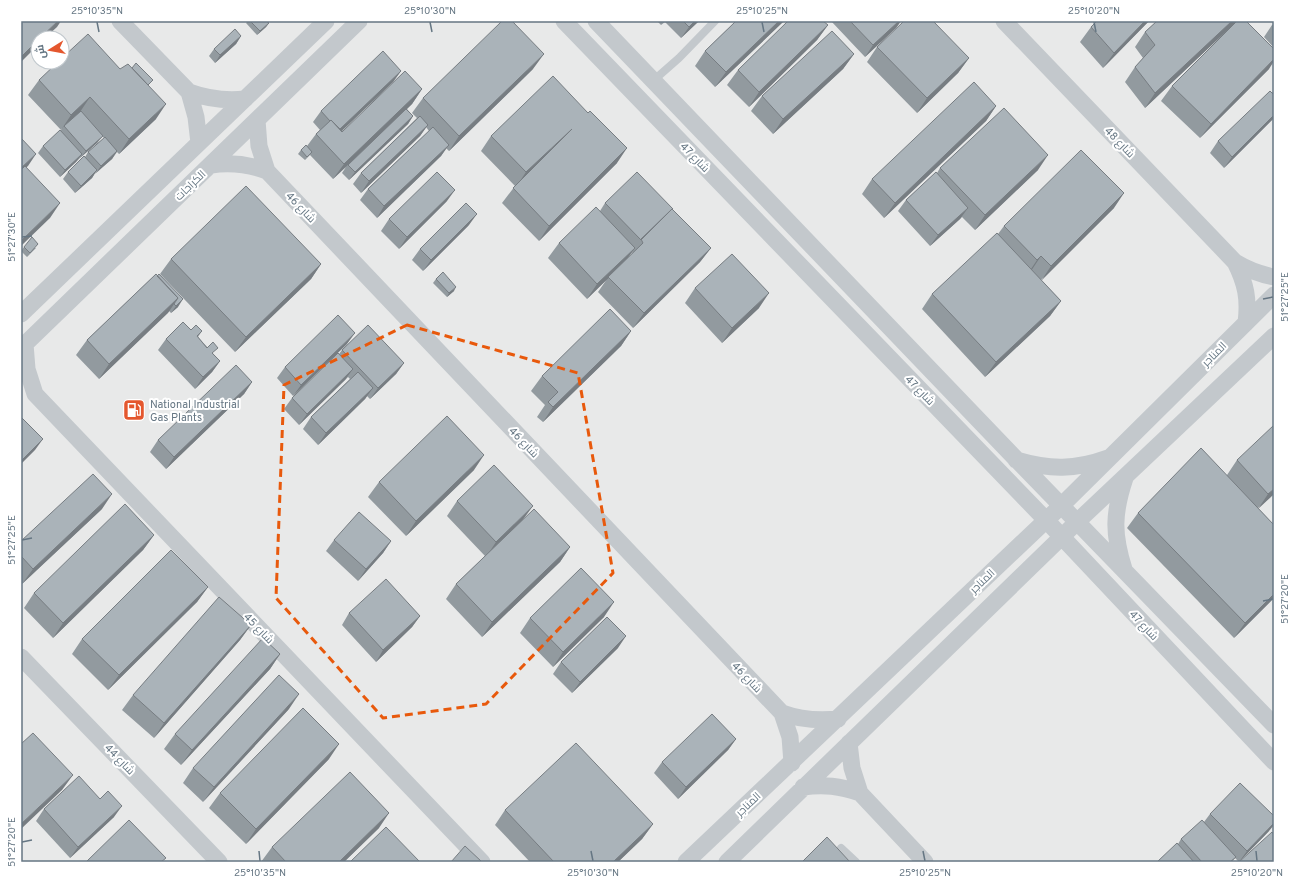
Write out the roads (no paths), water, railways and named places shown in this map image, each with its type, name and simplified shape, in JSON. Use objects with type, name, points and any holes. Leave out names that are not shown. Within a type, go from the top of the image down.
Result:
[{"type":"street","points":[[120,21],[189,92],[216,100],[245,98]]},
{"type":"street","points":[[21,314],[326,21]]},
{"type":"street","name":"الكراجات","points":[[23,346],[359,21]]},
{"type":"street","name":"شارع 47","points":[[564,21],[1046,520],[1274,762]]},
{"type":"street","name":"شارع 47","points":[[596,21],[1016,460],[1274,725]]},
{"type":"street","name":"شارع 48","points":[[1004,21],[1235,262],[1248,270],[1274,277]]},
{"type":"street","points":[[189,92],[196,117],[199,143]]},
{"type":"street","name":"شارع 46","points":[[257,120],[259,146],[267,170],[782,713],[790,737],[792,763]]},
{"type":"street","points":[[210,165],[239,163],[267,170]]},
{"type":"street","name":"شارع 48","points":[[1235,262],[1242,276],[1246,292],[1248,307],[1246,323]]},
{"type":"street","name":"المناجر","points":[[686,862],[1061,506],[1274,295]]},
{"type":"street","points":[[727,862],[1126,475],[1268,347],[1274,336]]},
{"type":"street","name":"شارع 45","points":[[23,346],[27,369],[28,391],[482,862]]},
{"type":"street","points":[[1016,460],[1053,468],[1092,464],[1110,457]]},
{"type":"street","points":[[1125,571],[1118,548],[1115,523],[1118,498],[1126,475]]},
{"type":"street","name":"شارع 44","points":[[21,657],[219,862]]},
{"type":"street","name":"شارع 46","points":[[782,713],[795,718],[810,720],[824,721],[838,719]]},
{"type":"street","points":[[850,743],[852,768],[860,793],[925,862]]},
{"type":"street","points":[[803,787],[832,785],[860,793]]},
{"type":"lane","points":[[654,80],[679,58],[715,21]]},
{"type":"lane","points":[[840,848],[856,862]]},
{"type":"place","name":"National Industrial Gas Plants","points":[[134,410]]}]
